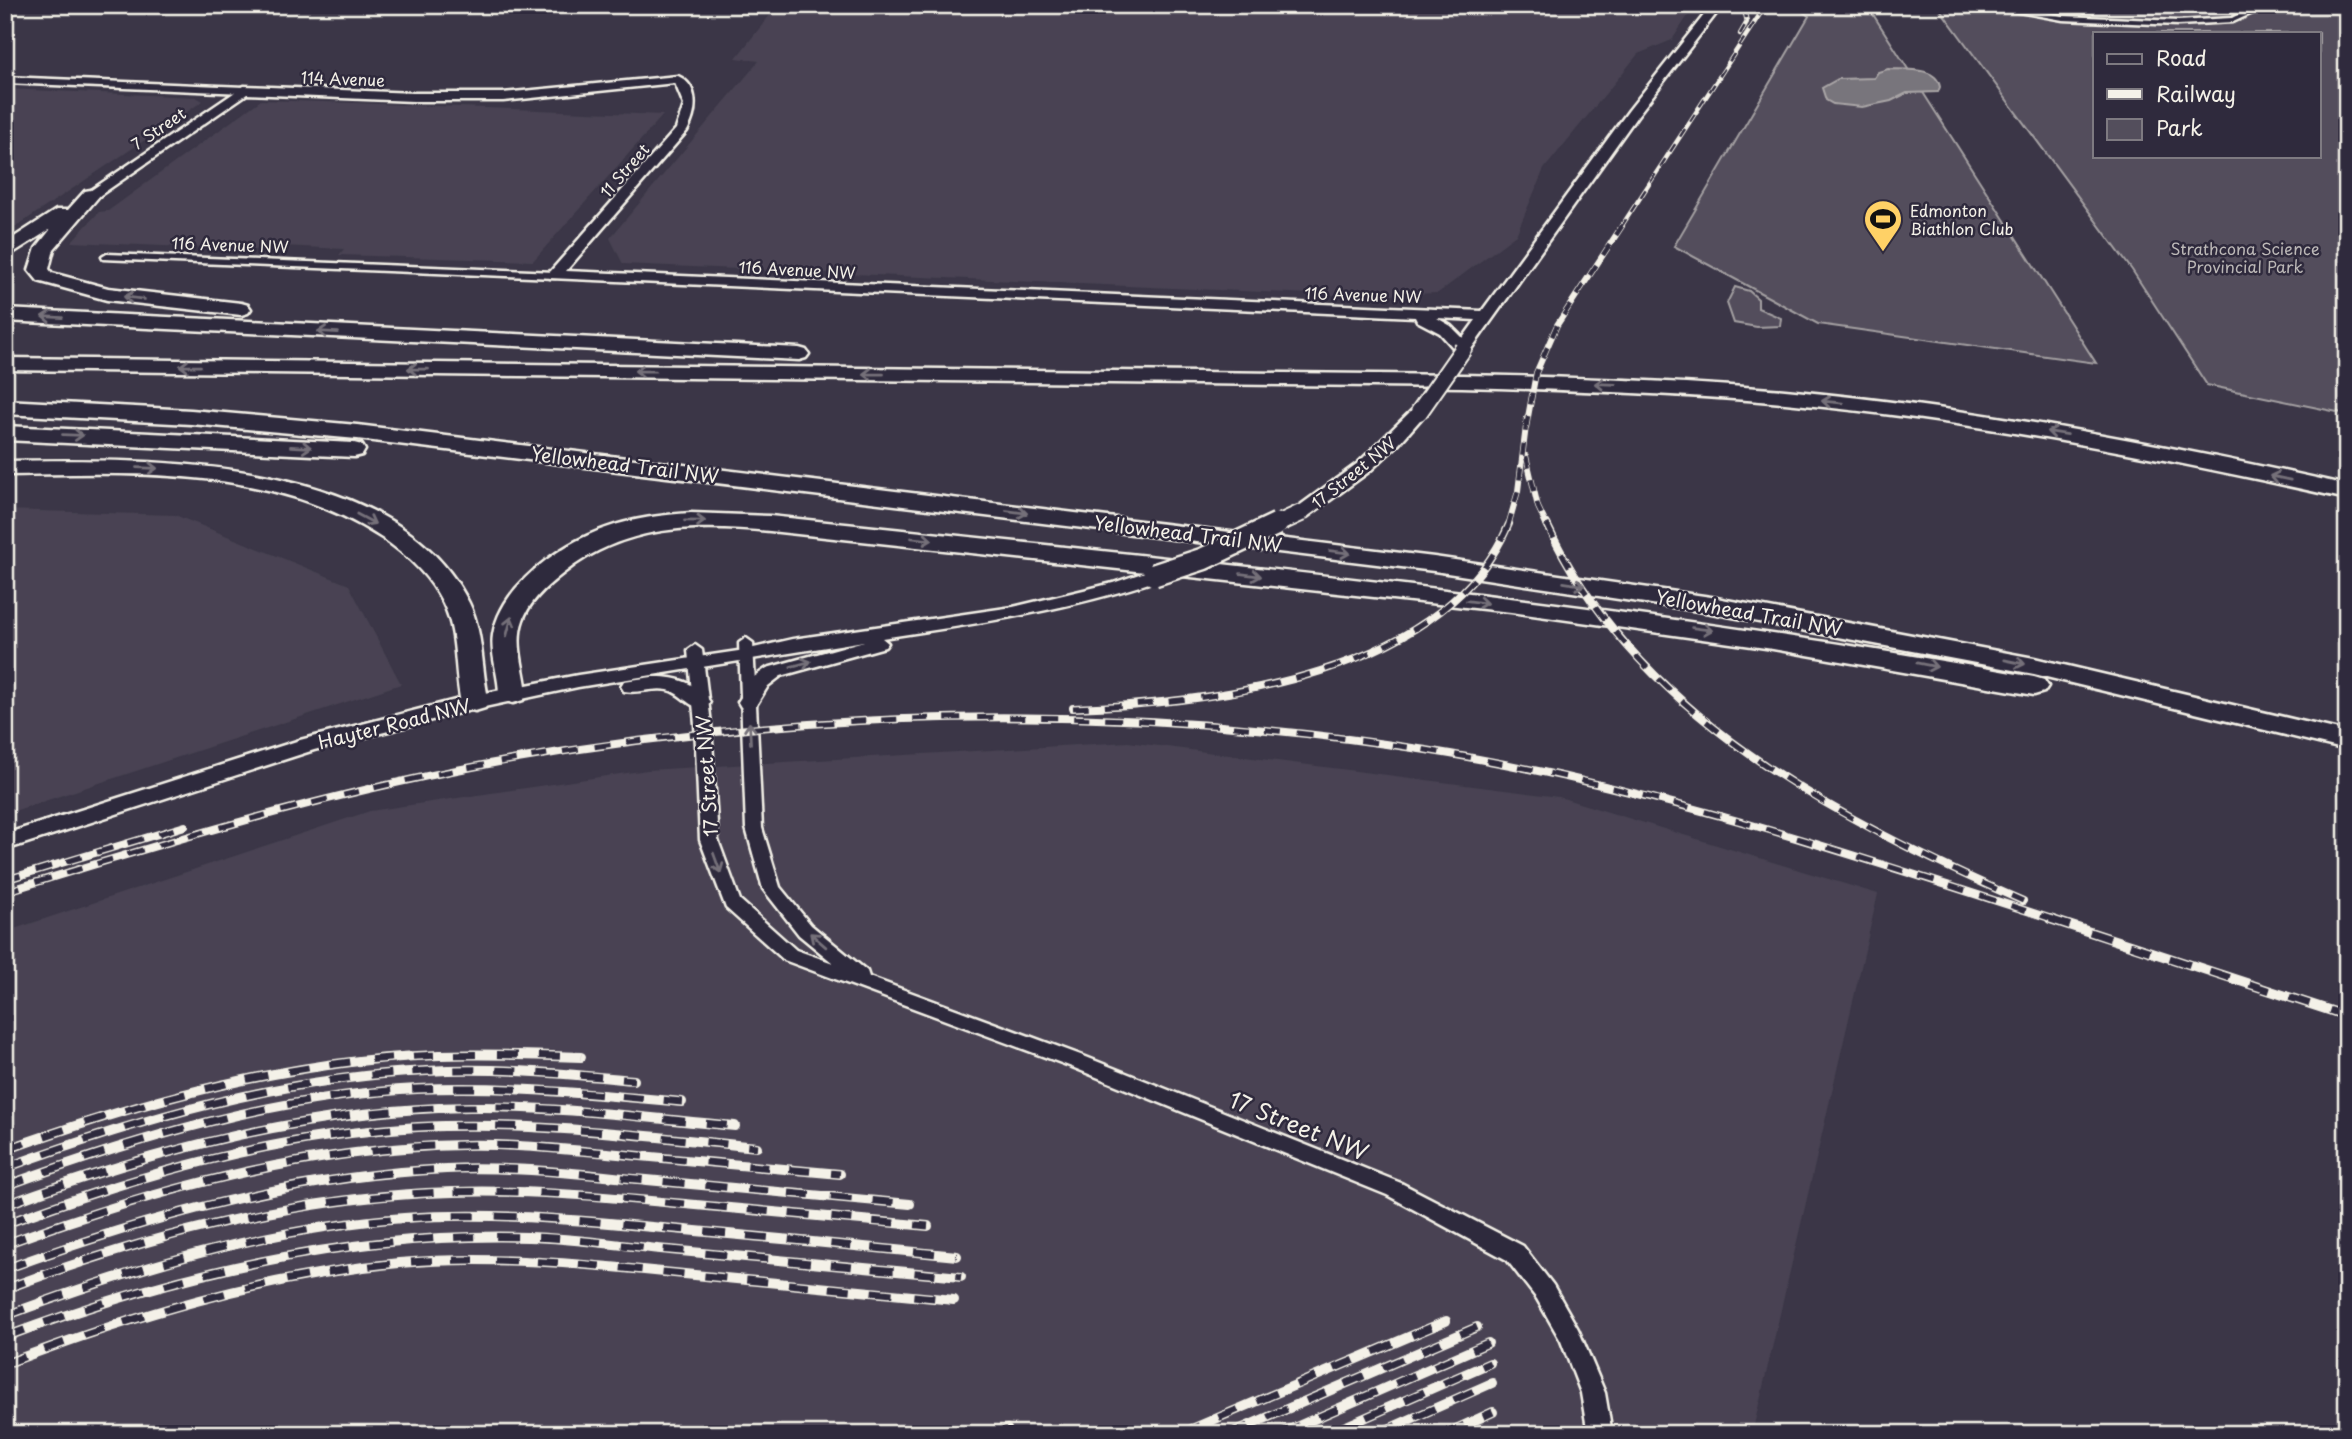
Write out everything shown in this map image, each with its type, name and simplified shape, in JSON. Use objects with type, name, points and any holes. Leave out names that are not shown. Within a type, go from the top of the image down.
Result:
[{"type":"highway","points":[[5,253],[91,195]]},
{"type":"highway","points":[[91,195],[45,248],[39,270],[45,277],[107,294],[160,302],[676,342],[763,353]]},
{"type":"highway","points":[[5,315],[763,353],[1406,380]]},
{"type":"highway","points":[[5,364],[1406,380],[1639,386],[1865,405],[2067,434],[2347,492]]},
{"type":"highway","name":"Yellowhead Trail NW","points":[[11,407],[191,417],[357,432],[1446,565],[1739,610],[2034,666],[2347,742]]},
{"type":"highway","points":[[5,433],[326,448],[507,462],[709,485],[900,498]]},
{"type":"highway","points":[[5,468],[111,467],[187,470],[228,474],[285,485],[324,498],[385,529],[426,561],[443,580],[458,606],[466,639],[473,696]]},
{"type":"highway","points":[[519,688],[506,634],[514,610],[553,568],[602,538],[621,530],[686,520],[796,526],[1110,559],[1642,621],[1924,664],[2347,742]]},
{"type":"main road","name":"17 Street NW","points":[[793,645],[1013,613],[1119,587],[1203,559],[1301,513],[1329,495],[1375,458],[1419,412],[1510,281],[1633,113],[1718,5]]},
{"type":"main road","name":"114 Avenue","points":[[244,90],[503,97],[678,79]]},
{"type":"main road","name":"11 Street","points":[[555,275],[681,131],[691,115],[691,107],[678,79]]},
{"type":"main road","name":"7 Street","points":[[91,195],[244,90]]},
{"type":"main road","name":"116 Avenue NW","points":[[555,275],[1485,316]]},
{"type":"main road","points":[[1371,313],[1435,309],[1480,298],[1510,281]]},
{"type":"main road","points":[[1371,313],[1424,318],[1442,326],[1456,337],[1463,349]]},
{"type":"main road","points":[[748,702],[761,682],[774,672],[945,623]]},
{"type":"main road","name":"Hayter Road NW","points":[[5,842],[473,696],[696,656],[793,645]]},
{"type":"main road","points":[[519,688],[578,693],[638,685],[676,684],[687,688],[700,702]]},
{"type":"street","points":[[1984,5],[2063,18],[2178,23],[2233,20],[2264,6],[2260,5]]},
{"type":"street","name":"114 Avenue","points":[[5,80],[244,90]]},
{"type":"street","name":"116 Avenue NW","points":[[107,257],[555,275]]},
{"type":"street","name":"17 Street NW","points":[[746,650],[754,828],[772,889],[806,930],[870,985]]},
{"type":"street","name":"17 Street NW","points":[[696,656],[709,840],[732,903],[790,955],[1079,1062],[1394,1189],[1515,1253],[1545,1292],[1570,1336],[1593,1394],[1600,1434]]},
{"type":"shaded area","points":[[778,5],[1695,5],[1672,40],[1638,54],[1544,169],[1516,235],[1438,293],[1357,296],[623,264],[610,238],[759,61],[736,58]]},
{"type":"shaded area","points":[[1888,69],[1927,72],[1938,80],[1938,92],[1907,93],[1891,101],[1862,107],[1833,104],[1826,100],[1822,88],[1838,79],[1874,78],[1878,72]]},
{"type":"shaded area","points":[[5,89],[196,97],[203,101],[5,234]]},
{"type":"shaded area","points":[[261,100],[663,115],[533,261],[339,255],[344,249],[261,245],[255,250],[71,242],[99,212],[108,211]]},
{"type":"shaded area","points":[[5,510],[175,515],[349,585],[401,684],[5,814]]},
{"type":"shaded area","points":[[1128,742],[1559,797],[1878,894],[1752,1434],[5,1434],[5,932],[370,811],[647,770]]},
{"type":"green space","points":[[1801,5],[1867,5],[2096,363],[1818,324],[1674,246],[1809,16],[1798,9]]},
{"type":"green space","name":"Strathcona Science Provincial Park","points":[[1937,5],[2347,5],[2347,414],[2207,385],[2132,270]]},
{"type":"green space","points":[[1735,287],[1749,291],[1758,299],[1758,308],[1781,318],[1780,326],[1757,327],[1734,323],[1727,303]]},
{"type":"railway","points":[[1740,34],[1747,22],[1743,5]]},
{"type":"railway","points":[[1621,227],[1766,5]]},
{"type":"railway","points":[[1526,428],[1536,373],[1557,325],[1622,226]]},
{"type":"railway","points":[[1508,525],[1518,491],[1527,418]]},
{"type":"railway","points":[[1526,456],[1538,507],[1547,526]]},
{"type":"railway","points":[[1547,524],[1585,592],[1633,653],[1688,706],[1749,754],[1815,797],[1884,835],[2023,901]]},
{"type":"railway","points":[[1073,708],[1192,699],[1257,688],[1320,671],[1380,648],[1434,616],[1477,575],[1508,525]]},
{"type":"railway","points":[[5,892],[302,805],[483,765],[600,746],[836,722],[1072,718],[1308,734],[1506,764],[1586,781],[1744,823],[2055,920]]},
{"type":"railway","points":[[5,880],[185,826]]},
{"type":"railway","points":[[2050,919],[2347,1016]]},
{"type":"railway","points":[[5,1150],[179,1095],[313,1067],[387,1058],[442,1055],[581,1057]]},
{"type":"railway","points":[[5,1168],[160,1117],[213,1103],[319,1082],[373,1075],[453,1070],[530,1072],[634,1080]]},
{"type":"railway","points":[[5,1186],[156,1136],[208,1122],[311,1100],[364,1093],[484,1088],[682,1102]]},
{"type":"railway","points":[[5,1205],[176,1150],[292,1124],[351,1115],[503,1107],[603,1113],[735,1126]]},
{"type":"railway","points":[[5,1224],[106,1189],[208,1160],[260,1148],[365,1131],[503,1126],[757,1147]]},
{"type":"railway","points":[[5,1244],[117,1206],[231,1175],[288,1163],[405,1148],[518,1146],[840,1174]]},
{"type":"railway","points":[[5,1269],[113,1232],[222,1202],[333,1180],[389,1173],[446,1169],[547,1171],[910,1204]]},
{"type":"railway","points":[[5,1289],[108,1254],[212,1225],[318,1204],[426,1193],[491,1191],[588,1196],[928,1226]]},
{"type":"railway","points":[[5,1316],[102,1282],[251,1241],[353,1223],[435,1216],[559,1219],[957,1256]]},
{"type":"railway","points":[[5,1337],[68,1314],[197,1276],[327,1250],[460,1237],[563,1239],[961,1277]]},
{"type":"railway","points":[[5,1364],[101,1330],[199,1300],[298,1278],[399,1263],[502,1260],[571,1264],[954,1300]]},
{"type":"railway","points":[[1180,1434],[1446,1321]]},
{"type":"railway","points":[[1229,1434],[1477,1327]]},
{"type":"railway","points":[[1280,1434],[1488,1343]]},
{"type":"railway","points":[[1328,1434],[1490,1363]]},
{"type":"railway","points":[[1377,1434],[1492,1383]]},
{"type":"railway","points":[[1445,1434],[1493,1412]]},
{"type":"railway","points":[[995,1434],[1007,1429]]},
{"type":"place","name":"Edmonton Biathlon Club","points":[[1883,253]]}]
